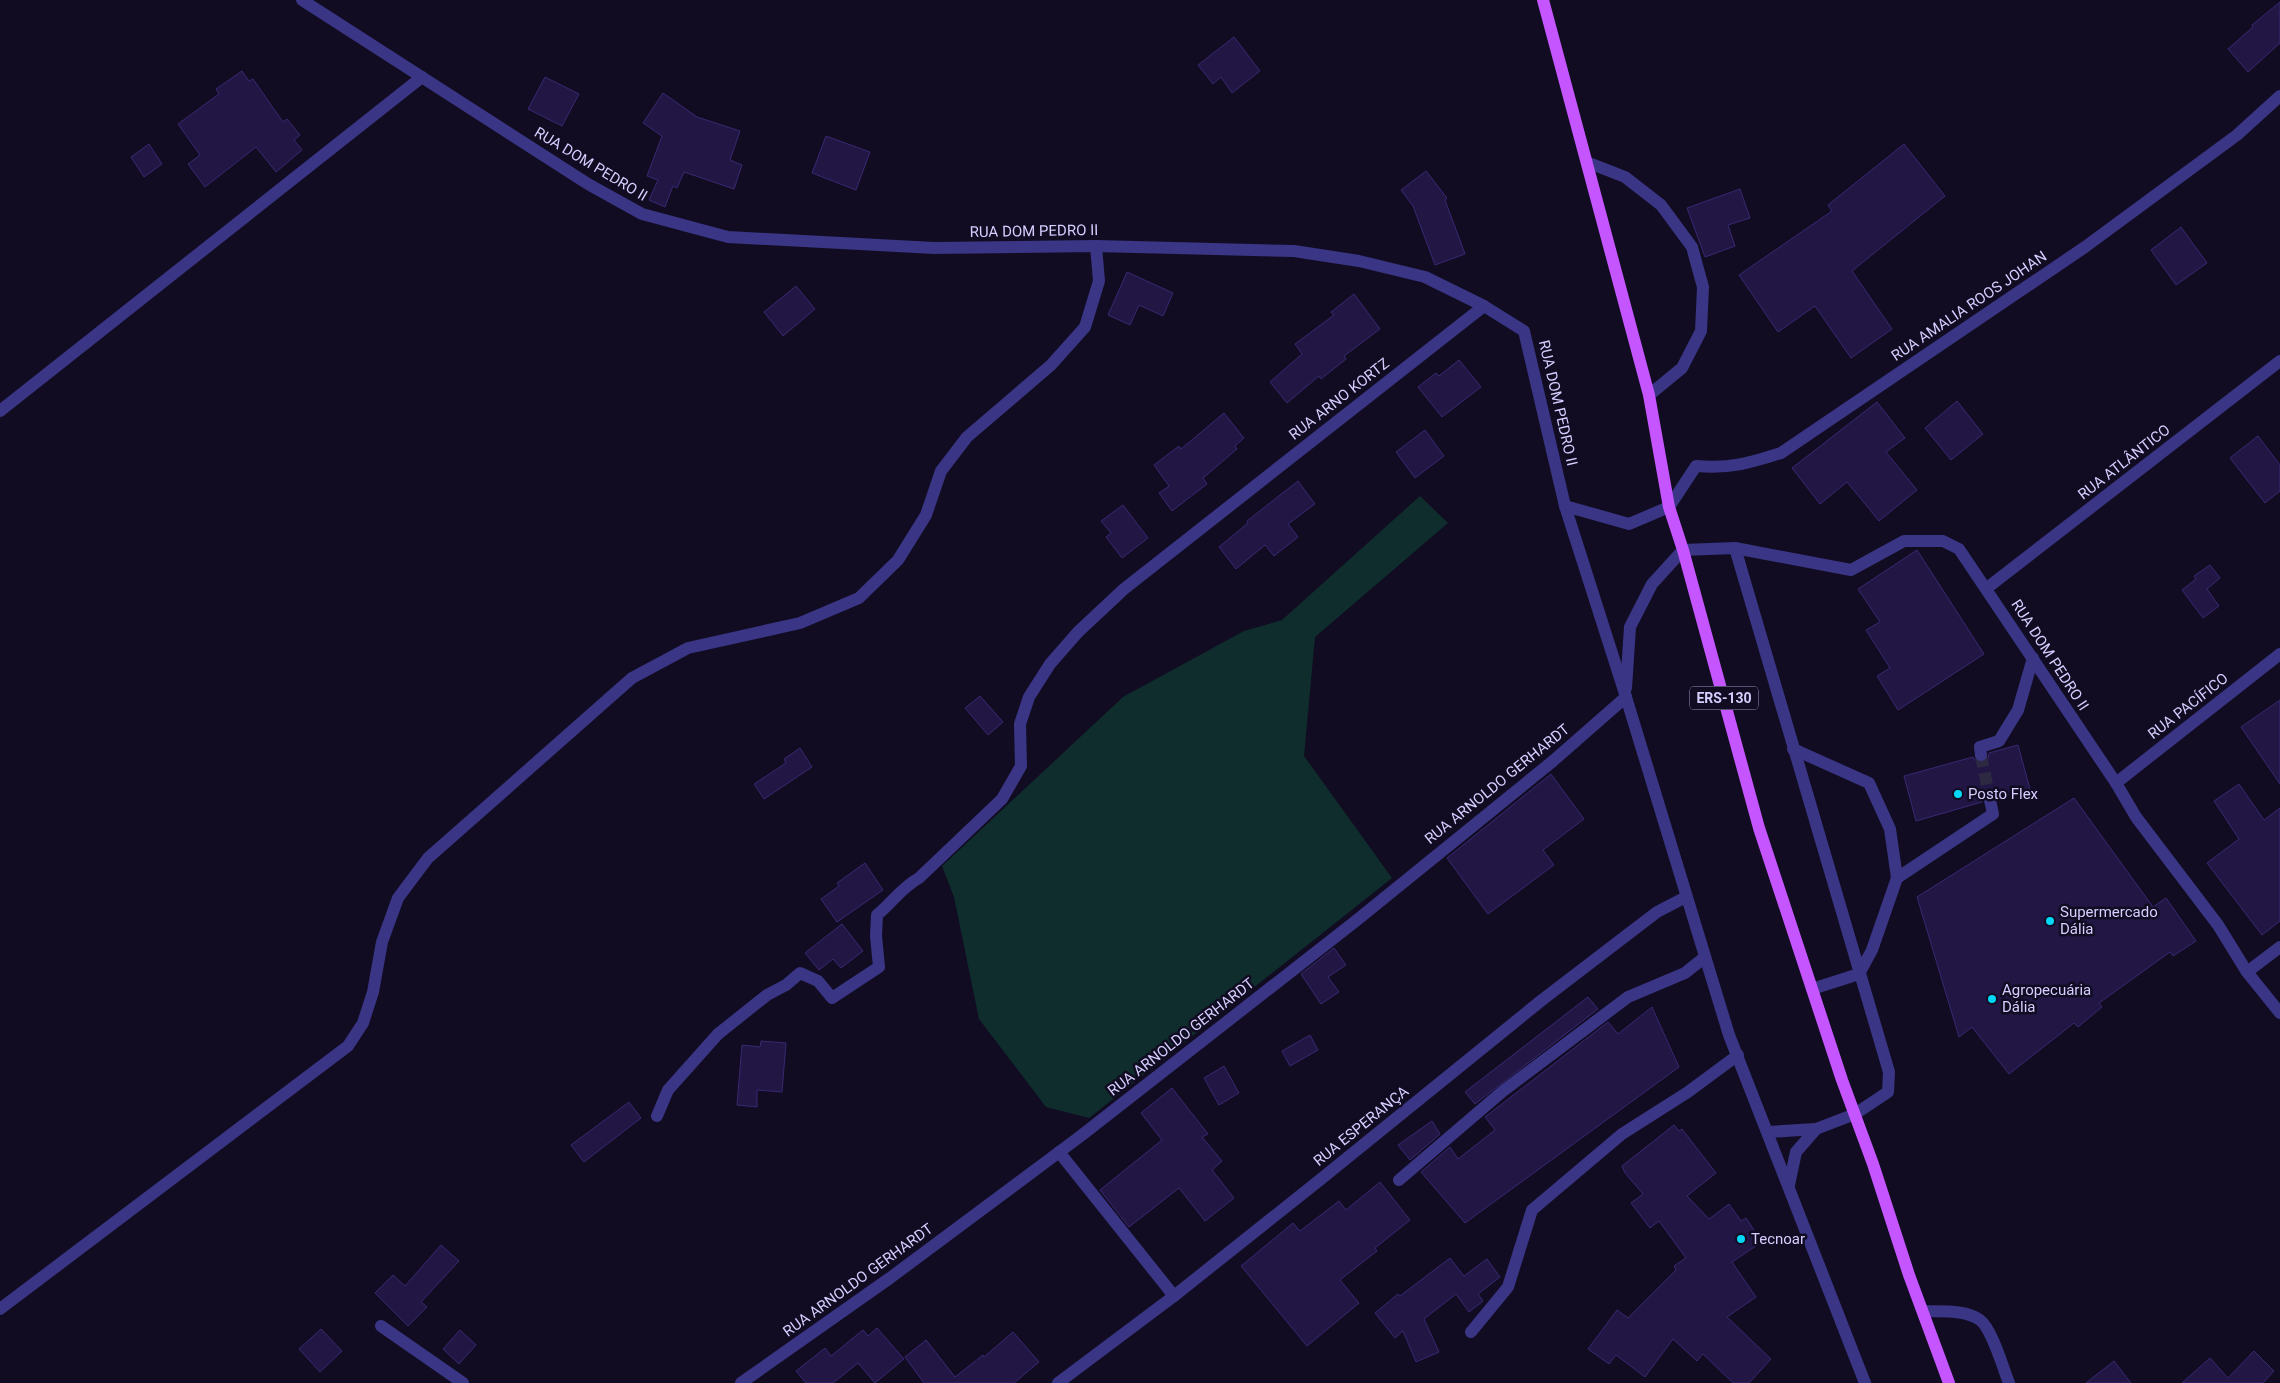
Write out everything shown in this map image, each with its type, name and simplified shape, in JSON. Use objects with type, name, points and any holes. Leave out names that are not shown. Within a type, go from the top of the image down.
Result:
[{"type":"main road","name":"ERS-130","points":[[1543,0],[1589,164],[1650,395],[1669,507],[1683,550],[1759,828],[1922,1311],[1949,1383]]},
{"type":"street","name":"RUA DOM PEDRO II","points":[[302,0],[588,184],[642,214],[728,237],[934,248],[1096,246],[1294,251],[1360,261],[1425,277],[1484,306],[1524,331],[1565,506],[1626,697],[1729,1035],[1865,1383]]},
{"type":"street","points":[[0,411],[422,77]]},
{"type":"street","name":"RUA AMALIA ROOS JOHAN","points":[[1669,507],[1696,466],[1744,465],[1781,453],[2085,247],[2237,135],[2280,96]]},
{"type":"street","points":[[1589,164],[1626,177],[1661,205],[1692,247],[1703,287],[1701,331],[1682,368],[1650,395]]},
{"type":"street","points":[[0,1309],[348,1046],[363,1023],[372,992],[382,942],[398,898],[428,858],[632,678],[688,648],[800,624],[859,598],[872,586],[898,560],[926,515],[941,471],[967,437],[1051,365],[1085,327],[1100,281],[1096,246]]},
{"type":"street","name":"RUA ARNO KORTZ","points":[[657,1116],[668,1090],[681,1073],[718,1034],[767,995],[786,985],[800,973],[818,981],[832,998],[879,967],[876,936],[877,915],[891,904],[905,886],[919,878],[1002,799],[1021,766],[1020,724],[1029,697],[1050,664],[1078,632],[1124,589],[1484,306]]},
{"type":"street","name":"RUA ATLÂNTICO","points":[[1987,588],[2280,361]]},
{"type":"street","points":[[1565,506],[1629,524],[1669,507]]},
{"type":"street","name":"RUA DOM PEDRO II","points":[[1683,550],[1735,548],[1851,570],[1904,540],[1943,541],[1959,549],[1987,588],[2116,783],[2136,817],[2218,925],[2247,972],[2280,1013]]},
{"type":"street","points":[[1735,548],[1889,1072],[1888,1092],[1855,1114],[1816,1129],[1768,1132]]},
{"type":"street","points":[[1626,697],[1630,627],[1652,584],[1683,550]]},
{"type":"street","name":"RUA PACÍFICO","points":[[2116,783],[2280,654]]},
{"type":"street","points":[[1982,755],[1980,747],[1999,741],[2018,710],[2033,658]]},
{"type":"street","name":"RUA ARNOLDO GERHARDT","points":[[741,1383],[890,1278],[1059,1152],[1357,920],[1553,761],[1626,697]]},
{"type":"street","points":[[1793,749],[1869,783],[1890,829],[1897,878],[1872,950],[1859,974],[1812,989]]},
{"type":"street","points":[[1897,878],[1993,814],[1990,800]]},
{"type":"street","name":"RUA ESPERANÇA","points":[[1058,1383],[1174,1296],[1542,1000],[1657,912],[1686,897]]},
{"type":"street","points":[[2247,972],[2280,947]]},
{"type":"street","points":[[1399,1180],[1503,1091],[1628,997],[1685,973],[1705,957]]},
{"type":"street","points":[[1471,1332],[1508,1287],[1532,1210],[1622,1134],[1688,1092],[1738,1055]]},
{"type":"street","points":[[1789,1185],[1796,1152],[1816,1129]]},
{"type":"street","points":[[1059,1152],[1174,1296]]},
{"type":"street","points":[[1922,1311],[1959,1312],[1980,1320],[1987,1329],[2009,1383]]},
{"type":"street","points":[[381,1326],[463,1383]]},
{"type":"green space","points":[[1420,496],[1448,523],[1315,637],[1304,756],[1392,878],[1089,1118],[1046,1107],[979,1019],[954,897],[942,866],[1123,697],[1244,631],[1282,620]]},
{"type":"building","points":[[2280,2],[2280,43],[2248,72],[2228,49],[2253,27],[2252,25]]},
{"type":"building","points":[[1234,37],[1260,71],[1232,93],[1221,77],[1213,84],[1198,65]]},
{"type":"building","points":[[242,71],[249,81],[253,79],[283,122],[287,119],[300,135],[294,140],[302,150],[276,172],[256,147],[205,187],[188,164],[200,155],[178,124],[219,94],[216,89]]},
{"type":"building","points":[[545,77],[579,94],[562,126],[528,109]]},
{"type":"building","points":[[663,93],[697,117],[740,131],[730,160],[742,165],[734,189],[684,172],[677,188],[673,186],[665,207],[649,200],[658,180],[647,176],[662,136],[643,123]]},
{"type":"building","points":[[826,136],[870,152],[856,190],[812,173]]},
{"type":"building","points":[[149,144],[162,164],[144,177],[131,157]]},
{"type":"building","points":[[1904,144],[1945,196],[1852,271],[1892,329],[1851,358],[1815,306],[1778,332],[1739,275],[1832,211],[1828,205]]},
{"type":"building","points":[[1426,171],[1447,198],[1445,200],[1465,254],[1435,265],[1413,206],[1401,190]]},
{"type":"building","points":[[1740,189],[1750,218],[1728,225],[1735,246],[1705,257],[1687,208]]},
{"type":"building","points":[[2181,227],[2207,263],[2176,285],[2151,250]]},
{"type":"building","points":[[1127,272],[1173,293],[1163,316],[1139,305],[1130,325],[1108,315]]},
{"type":"building","points":[[796,286],[815,309],[783,336],[764,312]]},
{"type":"building","points":[[1354,294],[1380,329],[1344,356],[1346,359],[1321,379],[1319,376],[1287,403],[1270,382],[1302,354],[1295,344],[1334,315],[1331,312]]},
{"type":"building","points":[[1459,360],[1481,387],[1442,417],[1418,387],[1436,373],[1439,376]]},
{"type":"building","points":[[1957,401],[1983,434],[1951,460],[1925,428]]},
{"type":"building","points":[[1877,402],[1905,438],[1886,452],[1917,490],[1879,521],[1847,482],[1820,504],[1792,468]]},
{"type":"building","points":[[1224,413],[1244,438],[1235,446],[1237,449],[1203,478],[1207,484],[1172,511],[1159,493],[1169,486],[1154,465],[1179,446],[1181,449]]},
{"type":"building","points":[[1425,430],[1444,456],[1415,478],[1396,452]]},
{"type":"building","points":[[2258,436],[2280,465],[2280,491],[2265,503],[2230,458]]},
{"type":"building","points":[[1298,481],[1315,504],[1288,524],[1298,537],[1274,556],[1265,545],[1236,569],[1219,547],[1248,523],[1247,521]]},
{"type":"building","points":[[1123,505],[1148,538],[1122,558],[1106,537],[1111,533],[1101,521]]},
{"type":"building","points":[[1917,550],[1984,654],[1898,710],[1877,676],[1890,668],[1866,630],[1880,622],[1858,589]]},
{"type":"building","points":[[2210,565],[2220,578],[2207,589],[2219,606],[2203,618],[2182,590],[2196,579],[2194,576]]},
{"type":"building","points":[[980,696],[1003,722],[988,735],[965,708]]},
{"type":"building","points":[[2280,700],[2280,784],[2241,727]]},
{"type":"building","points":[[2018,745],[2030,789],[1998,798],[1993,792],[1988,792],[1982,797],[1982,802],[1916,821],[1904,776],[1973,757],[1977,762],[1982,763],[1988,759],[1989,753]]},
{"type":"building","points":[[800,748],[812,767],[764,799],[754,784],[786,763],[784,759]]},
{"type":"building","points":[[1551,774],[1584,819],[1543,850],[1554,865],[1488,914],[1447,858]]},
{"type":"building","points":[[2239,784],[2264,820],[2280,808],[2280,921],[2262,935],[2207,863],[2239,839],[2214,801]]},
{"type":"building","points":[[2074,798],[2153,907],[2166,898],[2196,941],[2173,956],[2170,952],[2099,1003],[2102,1007],[2078,1027],[2074,1023],[2009,1074],[1972,1027],[1959,1037],[1917,897]]},
{"type":"building","points":[[865,863],[883,890],[837,922],[821,899],[839,886],[837,883]]},
{"type":"building","points":[[842,924],[863,951],[841,968],[833,959],[819,970],[805,953]]},
{"type":"building","points":[[1334,948],[1346,965],[1328,977],[1339,992],[1321,1004],[1301,974]]},
{"type":"building","points":[[1588,997],[1598,1009],[1475,1104],[1465,1092]]},
{"type":"building","points":[[1652,1007],[1679,1067],[1465,1223],[1421,1172],[1450,1147],[1458,1159],[1495,1130],[1485,1117],[1608,1022],[1618,1034]]},
{"type":"building","points":[[1310,1035],[1318,1050],[1290,1066],[1282,1051]]},
{"type":"building","points":[[761,1041],[786,1043],[782,1092],[757,1090],[757,1107],[737,1105],[742,1045],[760,1047]]},
{"type":"building","points":[[1224,1066],[1239,1093],[1219,1105],[1204,1078]]},
{"type":"building","points":[[1172,1088],[1208,1134],[1202,1137],[1222,1161],[1212,1170],[1234,1198],[1205,1221],[1179,1188],[1129,1227],[1100,1190],[1162,1140],[1141,1113]]},
{"type":"building","points":[[629,1102],[641,1118],[584,1162],[571,1145]]},
{"type":"building","points":[[1432,1121],[1440,1134],[1410,1160],[1398,1145]]},
{"type":"building","points":[[1674,1125],[1679,1131],[1682,1129],[1716,1173],[1687,1196],[1709,1219],[1729,1204],[1741,1221],[1746,1218],[1762,1242],[1732,1262],[1756,1297],[1727,1317],[1771,1359],[1749,1383],[1733,1383],[1703,1354],[1697,1361],[1673,1339],[1645,1377],[1616,1355],[1609,1364],[1588,1349],[1617,1310],[1628,1318],[1676,1270],[1674,1266],[1686,1258],[1659,1221],[1650,1228],[1631,1203],[1643,1194],[1625,1173],[1622,1166]]},
{"type":"building","points":[[1380,1182],[1410,1220],[1375,1248],[1377,1251],[1340,1280],[1359,1303],[1307,1346],[1241,1266],[1293,1223],[1300,1231],[1339,1201],[1346,1210]]},
{"type":"building","points":[[441,1245],[459,1261],[421,1302],[427,1307],[408,1326],[375,1293],[393,1275],[405,1286]]},
{"type":"building","points":[[1450,1258],[1464,1276],[1487,1259],[1500,1277],[1478,1294],[1483,1301],[1469,1312],[1456,1294],[1424,1319],[1439,1352],[1416,1362],[1403,1331],[1395,1338],[1375,1313],[1398,1294],[1400,1296]]},
{"type":"building","points":[[877,1328],[904,1359],[875,1383],[858,1363],[833,1383],[806,1383],[796,1371],[825,1348],[831,1356],[863,1330],[868,1336]]},
{"type":"building","points":[[321,1329],[342,1351],[320,1372],[299,1349]]},
{"type":"building","points":[[460,1330],[476,1345],[459,1364],[443,1349]]},
{"type":"building","points":[[1013,1332],[1039,1362],[1014,1383],[924,1383],[905,1357],[926,1340],[955,1377],[983,1355],[984,1357]]},
{"type":"building","points":[[2254,1351],[2274,1371],[2263,1383],[2182,1383],[2210,1358],[2228,1378]]},
{"type":"building","points":[[2114,1361],[2131,1383],[2086,1383]]},
{"type":"tunnel","points":[[1981,755],[1990,800]]},
{"type":"place","name":"Posto Flex","points":[[1958,794]]},
{"type":"place","name":"Supermercado Dália","points":[[2050,921]]},
{"type":"place","name":"Agropecuária Dália","points":[[1992,999]]},
{"type":"place","name":"Tecnoar","points":[[1741,1239]]}]
